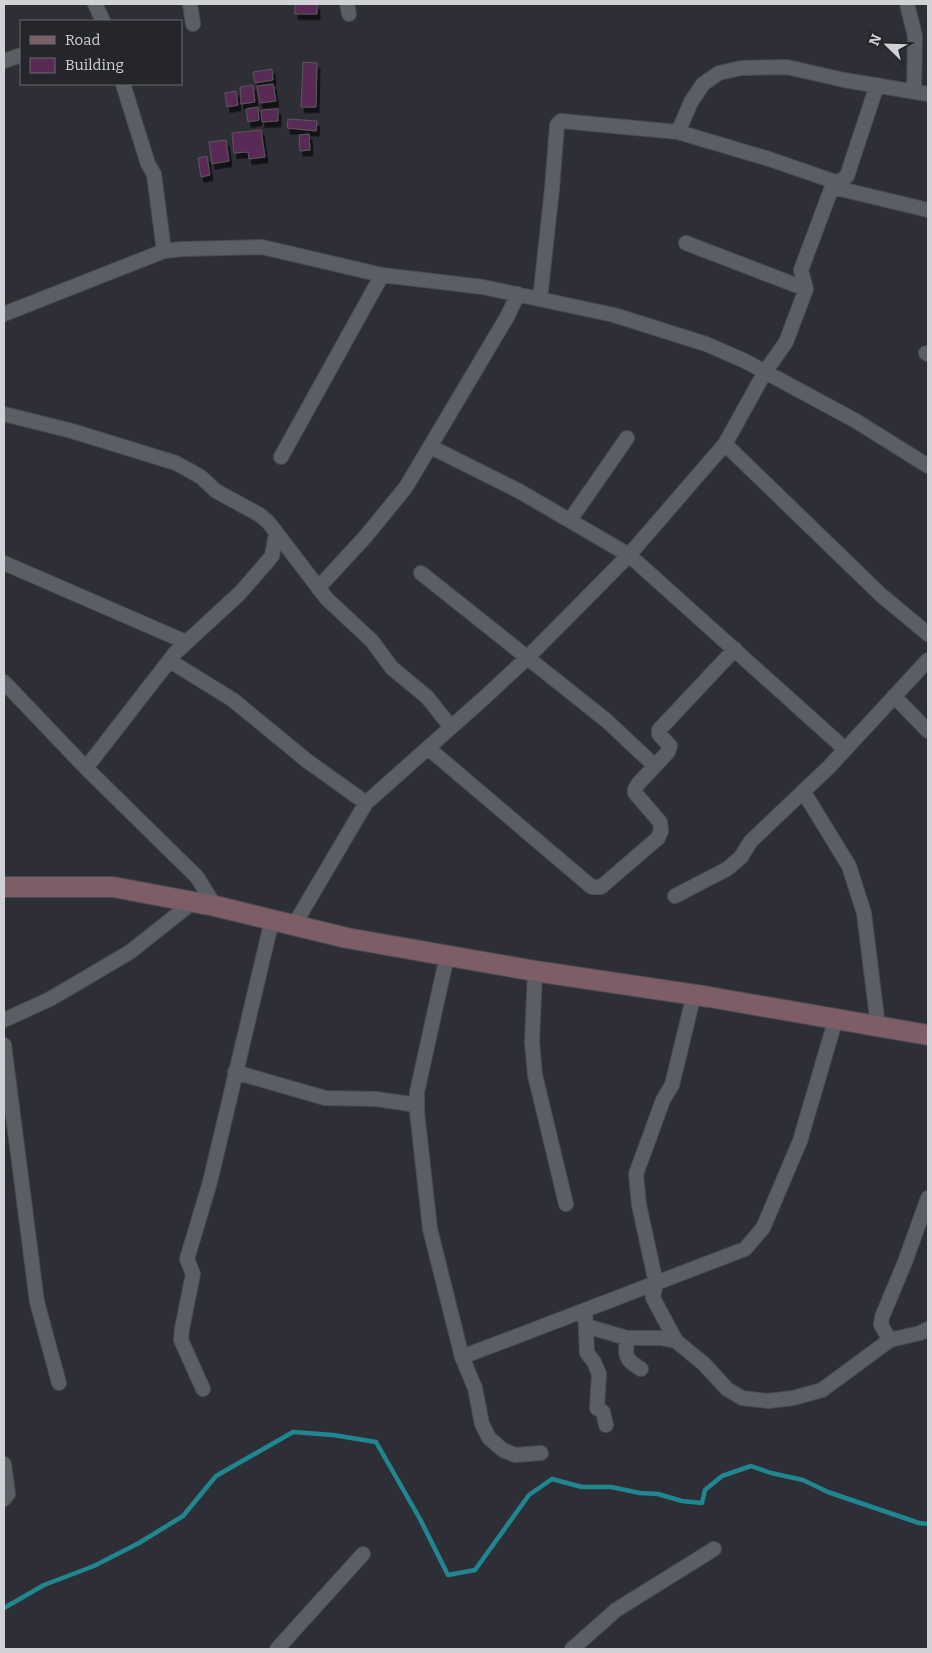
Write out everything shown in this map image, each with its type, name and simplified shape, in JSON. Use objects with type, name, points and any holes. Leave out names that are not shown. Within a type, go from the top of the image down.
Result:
[{"type":"street","points":[[95,4],[103,20]]},
{"type":"street","points":[[190,4],[193,24]]},
{"type":"street","points":[[907,4],[915,36],[914,92]]},
{"type":"street","points":[[4,61],[20,55]]},
{"type":"street","points":[[678,132],[691,102],[703,84],[719,73],[741,68],[787,67],[928,94]]},
{"type":"street","points":[[123,85],[144,153],[154,174],[164,252]]},
{"type":"street","points":[[294,925],[366,803],[527,658],[629,555],[725,444],[765,372],[786,342],[806,289],[801,270],[834,185],[846,176],[877,85]]},
{"type":"street","points":[[540,299],[557,125],[561,121],[678,132],[768,160],[834,185],[928,210]]},
{"type":"street","points":[[686,243],[806,289]]},
{"type":"street","points":[[4,314],[164,252],[182,249],[262,246],[382,275],[483,286],[614,315],[706,344],[765,372],[856,421],[928,466]]},
{"type":"street","points":[[280,457],[382,275]]},
{"type":"street","points":[[318,588],[366,536],[406,487],[507,317],[518,294]]},
{"type":"street","points":[[4,414],[72,431],[176,463],[201,477],[219,493],[260,515],[269,523],[327,600],[372,642],[392,668],[427,697],[451,727]]},
{"type":"street","points":[[570,520],[626,438]]},
{"type":"street","points":[[725,444],[881,595],[928,634]]},
{"type":"street","points":[[431,447],[519,491],[629,555],[845,749]]},
{"type":"street","points":[[86,768],[170,660],[186,642],[240,593],[272,556],[276,534]]},
{"type":"street","points":[[4,563],[186,642]]},
{"type":"street","points":[[422,573],[607,721],[655,766]]},
{"type":"street","points":[[428,748],[592,887],[601,887],[658,838],[661,832],[660,822],[635,793],[634,789],[668,752],[670,746],[659,734],[659,730],[735,650]]},
{"type":"street","points":[[170,660],[233,700],[306,760],[366,803]]},
{"type":"street","points":[[675,896],[727,869],[741,857],[751,841],[804,791],[928,660]]},
{"type":"street","points":[[4,682],[86,768],[197,877],[215,906]]},
{"type":"street","points":[[894,696],[928,730]]},
{"type":"street","points":[[804,791],[849,866],[861,903],[864,913],[878,1026]]},
{"type":"street","points":[[4,887],[112,887],[215,906],[348,938],[447,956],[694,994],[928,1035]]},
{"type":"street","points":[[4,1020],[50,999],[130,952],[193,902]]},
{"type":"street","points":[[203,1389],[182,1340],[182,1329],[193,1274],[187,1259],[210,1182],[272,920]]},
{"type":"street","points":[[447,956],[417,1092],[430,1229],[462,1357],[476,1388],[482,1424],[489,1438],[503,1450],[515,1455],[541,1453]]},
{"type":"street","points":[[535,971],[532,1042],[536,1075],[566,1204]]},
{"type":"street","points":[[694,994],[672,1085],[664,1100],[636,1174],[639,1205],[656,1283],[653,1298],[676,1341],[704,1364],[727,1389],[742,1398],[768,1401],[794,1398],[822,1390],[890,1340],[920,1333],[928,1329]]},
{"type":"street","points":[[462,1357],[745,1249],[763,1228],[800,1141],[836,1018]]},
{"type":"street","points":[[4,1045],[37,1302],[59,1384]]},
{"type":"street","points":[[235,1072],[325,1098],[376,1099],[417,1104]]},
{"type":"street","points":[[890,1340],[882,1325],[882,1317],[906,1262],[928,1198]]},
{"type":"street","points":[[585,1310],[587,1353],[594,1362],[599,1374],[597,1408],[603,1412],[606,1425]]},
{"type":"street","points":[[586,1326],[627,1338],[661,1338],[676,1341]]},
{"type":"street","points":[[627,1338],[625,1354],[628,1361],[641,1369]]},
{"type":"street","points":[[4,1464],[8,1488],[8,1494],[4,1498]]},
{"type":"street","points":[[572,1649],[616,1610],[714,1550]]},
{"type":"street","points":[[277,1649],[363,1554]]},
{"type":"building","points":[[295,4],[317,4],[317,14],[295,14]]},
{"type":"building","points":[[303,62],[317,63],[316,107],[301,107]]},
{"type":"building","points":[[272,69],[273,80],[255,83],[253,72]]},
{"type":"building","points":[[273,84],[276,101],[260,103],[257,86]]},
{"type":"building","points":[[253,85],[255,102],[241,104],[240,87]]},
{"type":"building","points":[[236,91],[238,105],[227,107],[225,93]]},
{"type":"building","points":[[258,107],[259,120],[248,122],[246,109]]},
{"type":"building","points":[[278,109],[278,121],[262,122],[261,110]]},
{"type":"building","points":[[288,119],[317,121],[316,131],[287,128]]},
{"type":"building","points":[[261,130],[265,157],[249,159],[248,152],[234,153],[232,133]]},
{"type":"building","points":[[309,134],[310,150],[300,151],[299,135]]},
{"type":"building","points":[[226,140],[229,161],[212,164],[209,142]]},
{"type":"building","points":[[207,156],[210,175],[201,177],[198,158]]},
{"type":"waterway","points":[[4,1608],[44,1585],[94,1566],[139,1543],[183,1516],[216,1476],[293,1432],[333,1435],[376,1442],[420,1519],[448,1575],[475,1570],[529,1495],[552,1479],[582,1487],[611,1487],[702,1503],[705,1490],[722,1476],[751,1466],[771,1473],[803,1480],[828,1492],[919,1523],[928,1524]]}]
